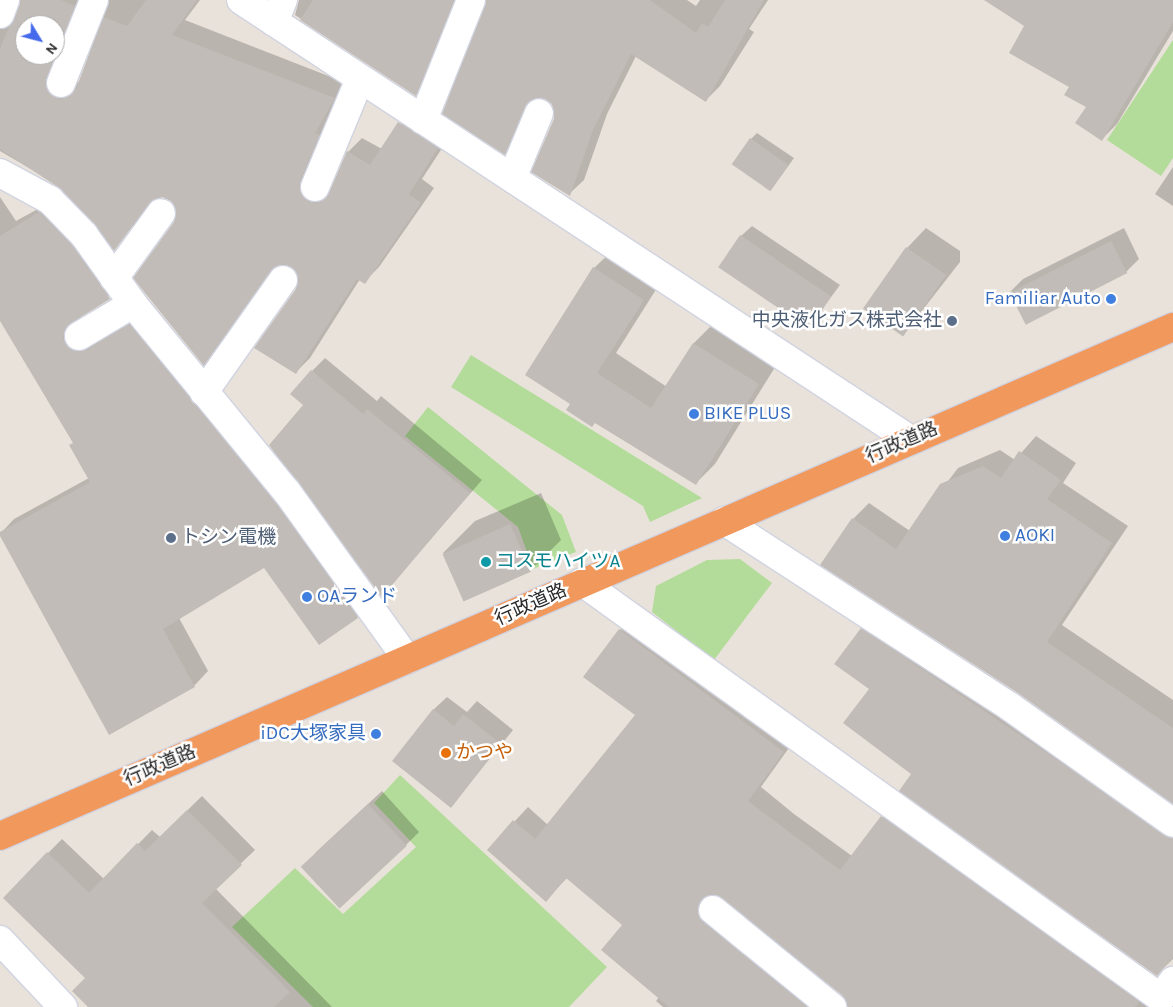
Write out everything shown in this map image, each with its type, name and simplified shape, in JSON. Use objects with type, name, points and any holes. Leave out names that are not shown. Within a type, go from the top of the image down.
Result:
[{"type":"highway","name":"行政道路","points":[[0,836],[724,520],[1173,327]]},
{"type":"street","points":[[0,14],[5,0]]},
{"type":"street","points":[[61,83],[94,0]]},
{"type":"street","points":[[241,0],[278,11],[360,79],[909,440]]},
{"type":"street","points":[[422,120],[471,0]]},
{"type":"street","points":[[315,187],[360,79]]},
{"type":"street","points":[[512,178],[539,112]]},
{"type":"street","points":[[0,173],[50,200],[84,235],[134,304],[287,492],[407,659]]},
{"type":"street","points":[[114,278],[161,213]]},
{"type":"street","points":[[204,392],[284,280]]},
{"type":"street","points":[[79,336],[134,304]]},
{"type":"street","points":[[724,520],[1009,706],[1173,824]]},
{"type":"street","points":[[582,582],[1161,998],[1173,981]]},
{"type":"street","points":[[713,910],[832,1007]]},
{"type":"street","points":[[0,940],[63,1007]]},
{"type":"green space","points":[[1173,40],[1173,158],[1161,176],[1107,140]]},
{"type":"green space","points":[[471,355],[702,498],[650,522],[643,506],[451,387]]},
{"type":"green space","points":[[428,407],[562,515],[576,552],[533,569],[518,527],[405,436]]},
{"type":"green space","points":[[740,559],[772,583],[714,660],[652,612],[656,586],[707,560]]},
{"type":"green space","points":[[400,775],[607,967],[569,1007],[313,1007],[232,927],[295,868],[343,914],[416,847],[374,803]]},
{"type":"building","points":[[20,0],[61,0],[75,6],[65,31],[65,15],[15,15],[15,65],[51,65],[46,78],[49,93],[63,98],[76,89],[104,17],[127,26],[146,0],[197,0],[172,35],[335,98],[315,133],[320,135],[300,181],[302,196],[309,202],[317,202],[329,193],[347,151],[370,165],[398,122],[438,148],[409,194],[421,203],[365,284],[357,279],[296,374],[254,348],[296,289],[297,274],[292,268],[284,264],[271,271],[204,366],[133,278],[174,222],[175,207],[171,201],[162,197],[149,203],[114,251],[61,189],[0,149],[0,49]]},
{"type":"building","points":[[313,0],[454,0],[416,96],[300,20]]},
{"type":"building","points":[[486,0],[650,0],[696,33],[702,23],[708,27],[725,0],[764,0],[706,102],[631,54],[593,130],[570,196],[531,172],[554,119],[552,104],[545,99],[536,98],[525,107],[505,155],[442,114]]},
{"type":"building","points":[[984,0],[1173,0],[1173,22],[1102,141],[1075,123],[1086,107],[1064,95],[1069,87],[1009,53],[1024,26]]},
{"type":"building","points":[[750,138],[789,165],[770,191],[732,164]]},
{"type":"building","points":[[39,212],[72,245],[110,299],[71,323],[63,336],[66,344],[72,350],[87,350],[129,324],[275,502],[358,618],[319,645],[264,568],[163,629],[195,687],[109,735],[0,536],[0,532],[90,482],[69,445],[73,443],[0,321],[0,236]]},
{"type":"building","points":[[740,235],[831,297],[809,329],[718,267]]},
{"type":"building","points":[[1111,241],[1127,273],[1026,325],[1009,293]]},
{"type":"building","points":[[906,247],[946,275],[903,337],[863,308]]},
{"type":"building","points":[[593,267],[644,300],[597,373],[651,408],[693,343],[759,384],[696,485],[595,423],[592,427],[566,410],[570,404],[525,375]]},
{"type":"building","points":[[311,370],[363,414],[367,409],[470,493],[382,597],[269,445],[303,405],[290,394]]},
{"type":"building","points":[[1019,451],[1061,480],[1047,499],[1112,543],[1047,642],[1173,728],[1173,804],[1018,693],[820,565],[852,518],[896,549],[940,484],[983,466],[1001,478]]},
{"type":"building","name":"コスモハイツA","points":[[510,524],[531,572],[464,602],[442,554]]},
{"type":"building","points":[[861,628],[1173,838],[1173,957],[1157,976],[899,791],[911,774],[843,723],[869,689],[834,664]]},
{"type":"building","points":[[619,629],[784,752],[748,801],[840,870],[881,816],[1139,1002],[1135,1007],[847,1007],[842,995],[715,895],[707,896],[698,907],[703,922],[807,1007],[669,1007],[601,950],[622,925],[566,878],[546,902],[487,850],[513,820],[535,839],[635,715],[583,677]]},
{"type":"building","name":"かつや","points":[[433,709],[454,726],[463,714],[501,744],[451,808],[392,761]]},
{"type":"building","points":[[368,804],[407,846],[340,908],[301,867]]},
{"type":"building","points":[[187,810],[242,865],[202,903],[290,992],[274,1007],[88,1007],[72,991],[85,978],[3,898],[47,852],[89,893],[137,843],[145,851]]},
{"type":"place","name":"Familiar Auto","points":[[1111,299]]},
{"type":"place","name":"中央液化ガス株式会社","points":[[952,321]]},
{"type":"place","name":"BIKE PLUS","points":[[694,414]]},
{"type":"place","name":"AOKI","points":[[1005,536]]},
{"type":"place","name":"トシン電機","points":[[171,538]]},
{"type":"place","name":"コスモハイツA","points":[[486,562]]},
{"type":"place","name":"OAランド","points":[[307,597]]},
{"type":"place","name":"iDC大塚家具","points":[[376,734]]},
{"type":"place","name":"かつや","points":[[446,753]]}]
